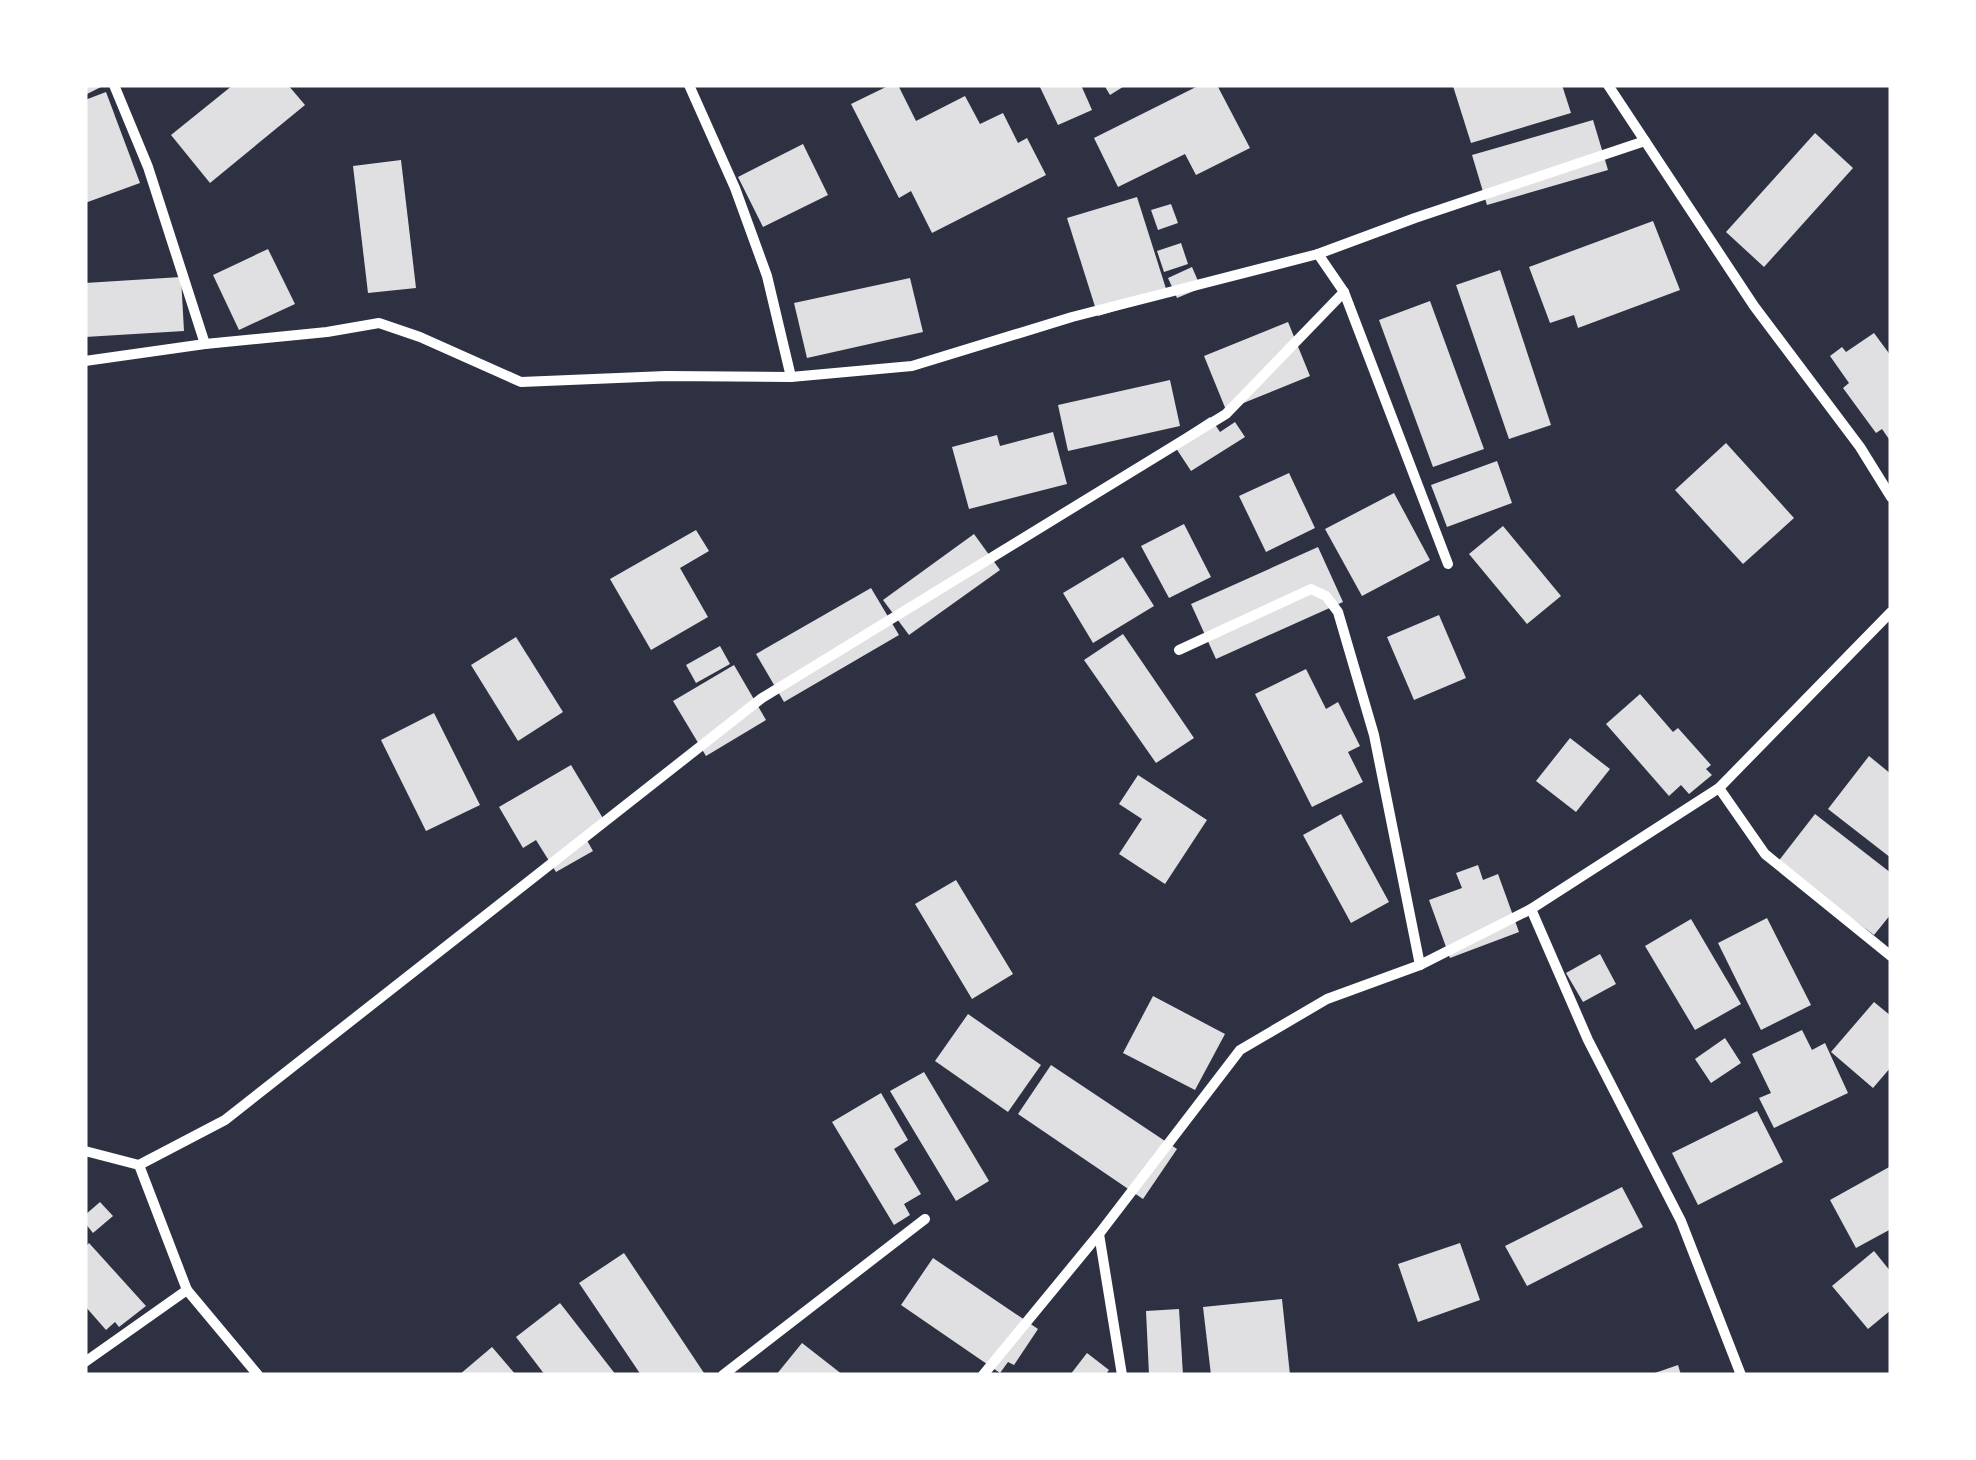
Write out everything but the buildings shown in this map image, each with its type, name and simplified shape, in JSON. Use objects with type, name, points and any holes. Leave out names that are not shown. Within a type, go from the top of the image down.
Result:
[{"type":"street","points":[[114,85],[148,167],[205,344]]},
{"type":"street","points":[[689,85],[735,188],[767,276],[791,377]]},
{"type":"street","points":[[1608,85],[1754,306],[1860,447],[1891,498]]},
{"type":"street","points":[[85,361],[327,332],[379,322],[521,382],[666,376],[791,377],[912,366],[1072,317],[1318,254],[1645,141]]},
{"type":"street","points":[[1318,254],[1344,292],[1448,564]]},
{"type":"street","points":[[85,1151],[139,1165],[224,1120],[762,698],[1226,414],[1344,292]]},
{"type":"street","points":[[1179,650],[1311,589],[1326,596],[1338,612],[1374,735],[1420,965]]},
{"type":"street","points":[[982,1375],[1098,1234],[1240,1050],[1327,999],[1420,965],[1530,908],[1719,788],[1891,612]]},
{"type":"street","points":[[1719,788],[1766,854],[1891,956]]},
{"type":"street","points":[[1530,908],[1588,1040],[1681,1221],[1741,1375]]},
{"type":"street","points":[[139,1165],[186,1290],[258,1375]]},
{"type":"street","points":[[723,1375],[925,1220]]},
{"type":"street","points":[[1098,1234],[1122,1375]]},
{"type":"street","points":[[85,1362],[186,1290]]}]
